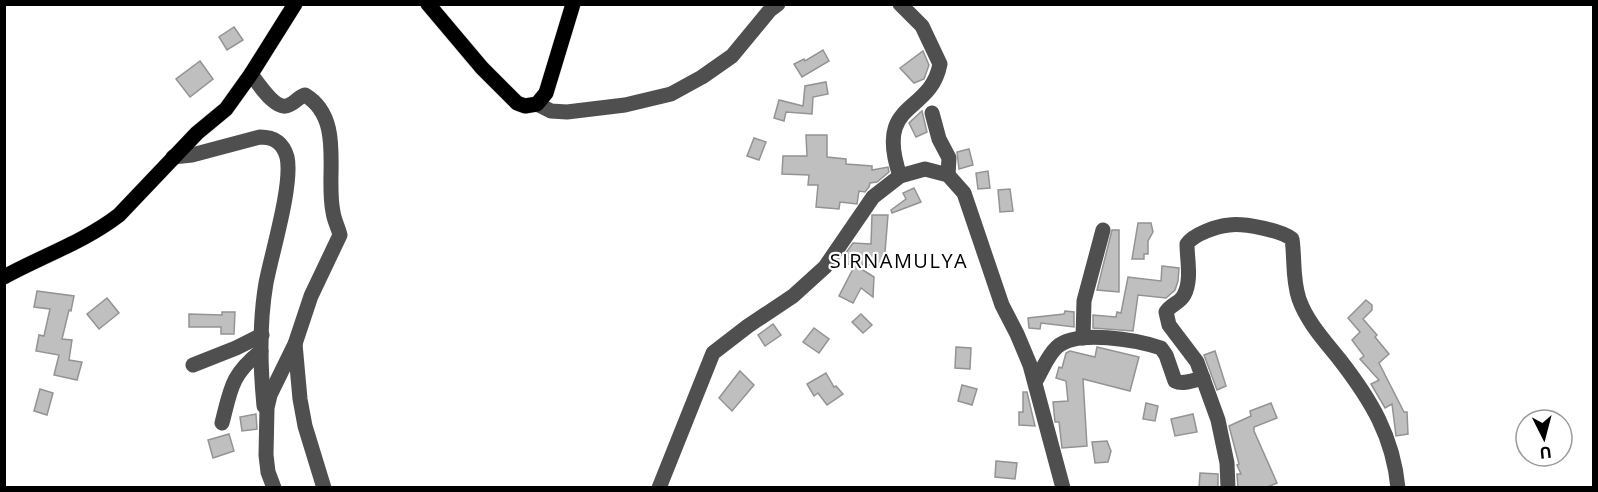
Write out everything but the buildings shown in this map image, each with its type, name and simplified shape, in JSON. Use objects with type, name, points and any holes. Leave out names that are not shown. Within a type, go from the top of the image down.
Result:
[{"type":"main road","points":[[4,278],[80,241],[105,226],[143,191],[197,133],[226,109],[295,4]]},
{"type":"main road","points":[[428,4],[482,68],[517,103],[525,106],[537,104],[546,93],[573,4]]},
{"type":"street","points":[[537,104],[551,111],[567,112],[625,105],[671,94],[702,77],[732,56],[770,10],[778,4]]},
{"type":"street","points":[[900,4],[922,26],[940,64],[936,78],[929,89],[898,120],[892,145],[900,176]]},
{"type":"street","points":[[250,74],[276,104],[282,107],[290,105],[298,97],[305,95],[313,99],[320,109],[328,128],[333,160],[331,188],[333,212],[340,235],[311,296],[296,344],[270,395],[267,408],[266,455],[268,472],[274,488]]},
{"type":"street","points":[[932,114],[939,139],[949,158],[948,175]]},
{"type":"street","points":[[174,157],[192,155],[260,137],[270,137],[284,149],[287,159],[286,185],[266,284],[262,335],[261,374],[266,424]]},
{"type":"street","points":[[659,488],[713,353],[793,296],[825,267],[873,197],[900,176],[925,169],[948,175],[964,193],[1002,305],[1030,365],[1063,488]]},
{"type":"street","points":[[1228,488],[1227,463],[1218,420],[1197,362],[1190,351],[1174,335],[1166,312],[1185,294],[1188,282],[1187,244],[1201,234],[1228,225],[1250,226],[1286,235],[1292,239],[1292,270],[1299,299],[1319,334],[1365,393],[1390,442],[1396,464],[1398,488]]},
{"type":"street","points":[[1083,338],[1084,301],[1103,230]]},
{"type":"street","points":[[193,365],[262,335]]},
{"type":"street","points":[[1035,382],[1050,354],[1058,345],[1070,339],[1083,338],[1107,339],[1155,347],[1164,350],[1175,381],[1178,383],[1203,378]]},
{"type":"street","points":[[296,344],[300,399],[305,426],[324,488]]},
{"type":"street","points":[[222,423],[231,386],[238,373],[261,351]]},
{"type":"district","name":"SIRNAMULYA","points":[[899,261]]}]
